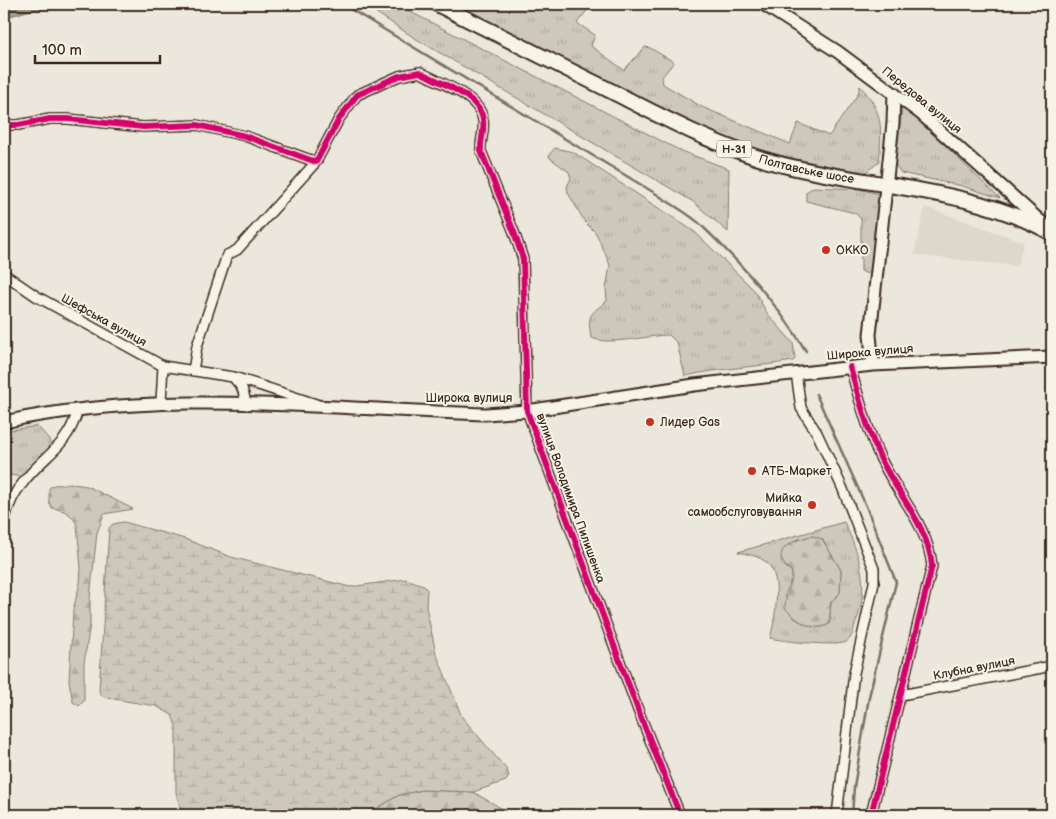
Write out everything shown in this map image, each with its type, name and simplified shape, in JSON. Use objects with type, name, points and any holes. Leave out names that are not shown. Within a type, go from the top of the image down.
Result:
[{"type":"main road","name":"Полтавське шосе","points":[[437,4],[723,146],[772,162],[975,202],[1030,221],[1052,232]]},
{"type":"main road","name":"Передова вулиця","points":[[763,4],[838,52],[938,127],[1052,232]]},
{"type":"main road","points":[[873,365],[870,335],[894,123],[894,93]]},
{"type":"main road","name":"Широка вулиця","points":[[4,422],[78,410],[161,402],[486,414],[527,411],[694,385],[850,367],[1052,357]]},
{"type":"street","name":"вулиця Володимира Пилишенка","points":[[316,162],[339,119],[357,95],[378,88],[399,76],[420,72],[463,95],[473,102],[480,111],[483,120],[483,132],[480,139],[481,151],[514,232],[522,259],[527,411],[631,692],[680,815]]},
{"type":"street","points":[[4,124],[18,125],[50,119],[68,119],[143,127],[197,124],[245,136],[316,162],[268,213],[237,250],[227,255],[197,346],[193,372]]},
{"type":"street","name":"Шефська вулиця","points":[[4,274],[36,296],[163,366],[233,377],[326,408]]},
{"type":"street","points":[[161,402],[163,366]]},
{"type":"street","points":[[850,367],[867,425],[880,457],[907,502],[931,552],[932,566],[930,582],[871,815]]},
{"type":"street","points":[[796,373],[801,408],[817,433],[856,518],[874,569],[874,583],[854,673],[836,815]]},
{"type":"street","points":[[233,377],[242,388],[247,405]]},
{"type":"street","points":[[4,522],[22,483],[61,446],[70,431],[78,410]]},
{"type":"street","name":"Клубна вулиця","points":[[901,695],[1052,666]]},
{"type":"shaded area","points":[[4,4],[73,4],[27,11],[4,18]]},
{"type":"shaded area","points":[[925,207],[1024,242],[1017,266],[914,255]]},
{"type":"green space","points":[[363,4],[395,4],[681,151],[729,169],[728,232],[692,201],[413,37]]},
{"type":"green space","points":[[454,4],[583,4],[589,8],[577,23],[595,35],[591,46],[624,70],[645,47],[650,48],[674,62],[662,77],[663,84],[702,107],[790,144],[798,123],[829,136],[858,94],[860,86],[874,104],[880,121],[879,162],[863,174],[774,154],[722,136],[672,114]]},
{"type":"green space","points":[[902,109],[906,109],[1000,198],[962,186],[901,173],[895,164]]},
{"type":"green space","points":[[555,148],[573,152],[695,232],[754,290],[767,313],[793,343],[795,359],[793,361],[685,376],[677,343],[669,335],[616,341],[597,340],[591,337],[589,324],[591,316],[593,312],[607,301],[606,289],[610,265],[596,233],[585,222],[568,193],[567,187],[571,178],[569,172],[550,158],[549,155]]},
{"type":"green space","points":[[814,187],[859,189],[879,194],[882,204],[875,233],[872,270],[867,274],[861,271],[861,219],[855,213],[806,201],[806,192]]},
{"type":"green space","points":[[37,426],[49,439],[51,448],[22,477],[4,474],[4,431]]},
{"type":"green space","points":[[73,484],[87,486],[133,509],[104,514],[97,533],[90,598],[90,624],[84,663],[84,701],[79,706],[73,702],[69,681],[73,610],[80,583],[81,568],[77,525],[70,515],[64,511],[52,508],[49,502],[49,488],[54,485]]},
{"type":"green space","points":[[124,522],[185,539],[231,557],[350,587],[406,579],[423,585],[427,590],[426,607],[436,653],[462,717],[507,770],[509,776],[506,781],[473,792],[422,790],[399,795],[366,815],[182,815],[176,792],[176,726],[172,715],[156,706],[108,698],[102,696],[99,691],[109,528],[113,524]]},
{"type":"green space","points":[[844,522],[855,546],[863,583],[860,609],[850,638],[846,642],[822,644],[770,638],[776,599],[775,578],[772,569],[761,559],[738,552]],"holes":[[[812,536],[822,539],[841,570],[840,593],[831,602],[829,624],[816,627],[807,625],[794,618],[785,595],[792,578],[792,572],[782,564],[781,558],[795,540]]]},
{"type":"green space","points":[[812,536],[822,539],[841,570],[840,593],[831,602],[829,624],[823,627],[811,626],[799,621],[785,608],[792,572],[781,558],[782,553],[789,544]]},
{"type":"green space","points":[[422,790],[473,792],[513,815],[366,815],[399,795]]},
{"type":"waterway","points":[[342,4],[658,195],[692,218],[716,240],[758,286],[784,318],[806,351]]},
{"type":"waterway","points":[[816,394],[866,506],[896,582],[869,697],[854,787],[852,815]]},
{"type":"cycle path","points":[[4,125],[18,125],[50,119],[68,119],[143,127],[197,125],[245,136],[316,162],[339,119],[357,95],[399,76],[420,72],[458,91],[475,104],[483,120],[481,151],[523,259],[527,411],[638,710],[680,815]]},
{"type":"cycle path","points":[[850,367],[874,444],[886,469],[918,522],[929,551],[932,566],[871,815]]},
{"type":"place","name":"ОККО","points":[[826,250]]},
{"type":"place","name":"Лидер Gas","points":[[650,422]]},
{"type":"place","name":"АТБ-Маркет","points":[[752,471]]},
{"type":"place","name":"Мийка самообслуговування","points":[[812,505]]}]
